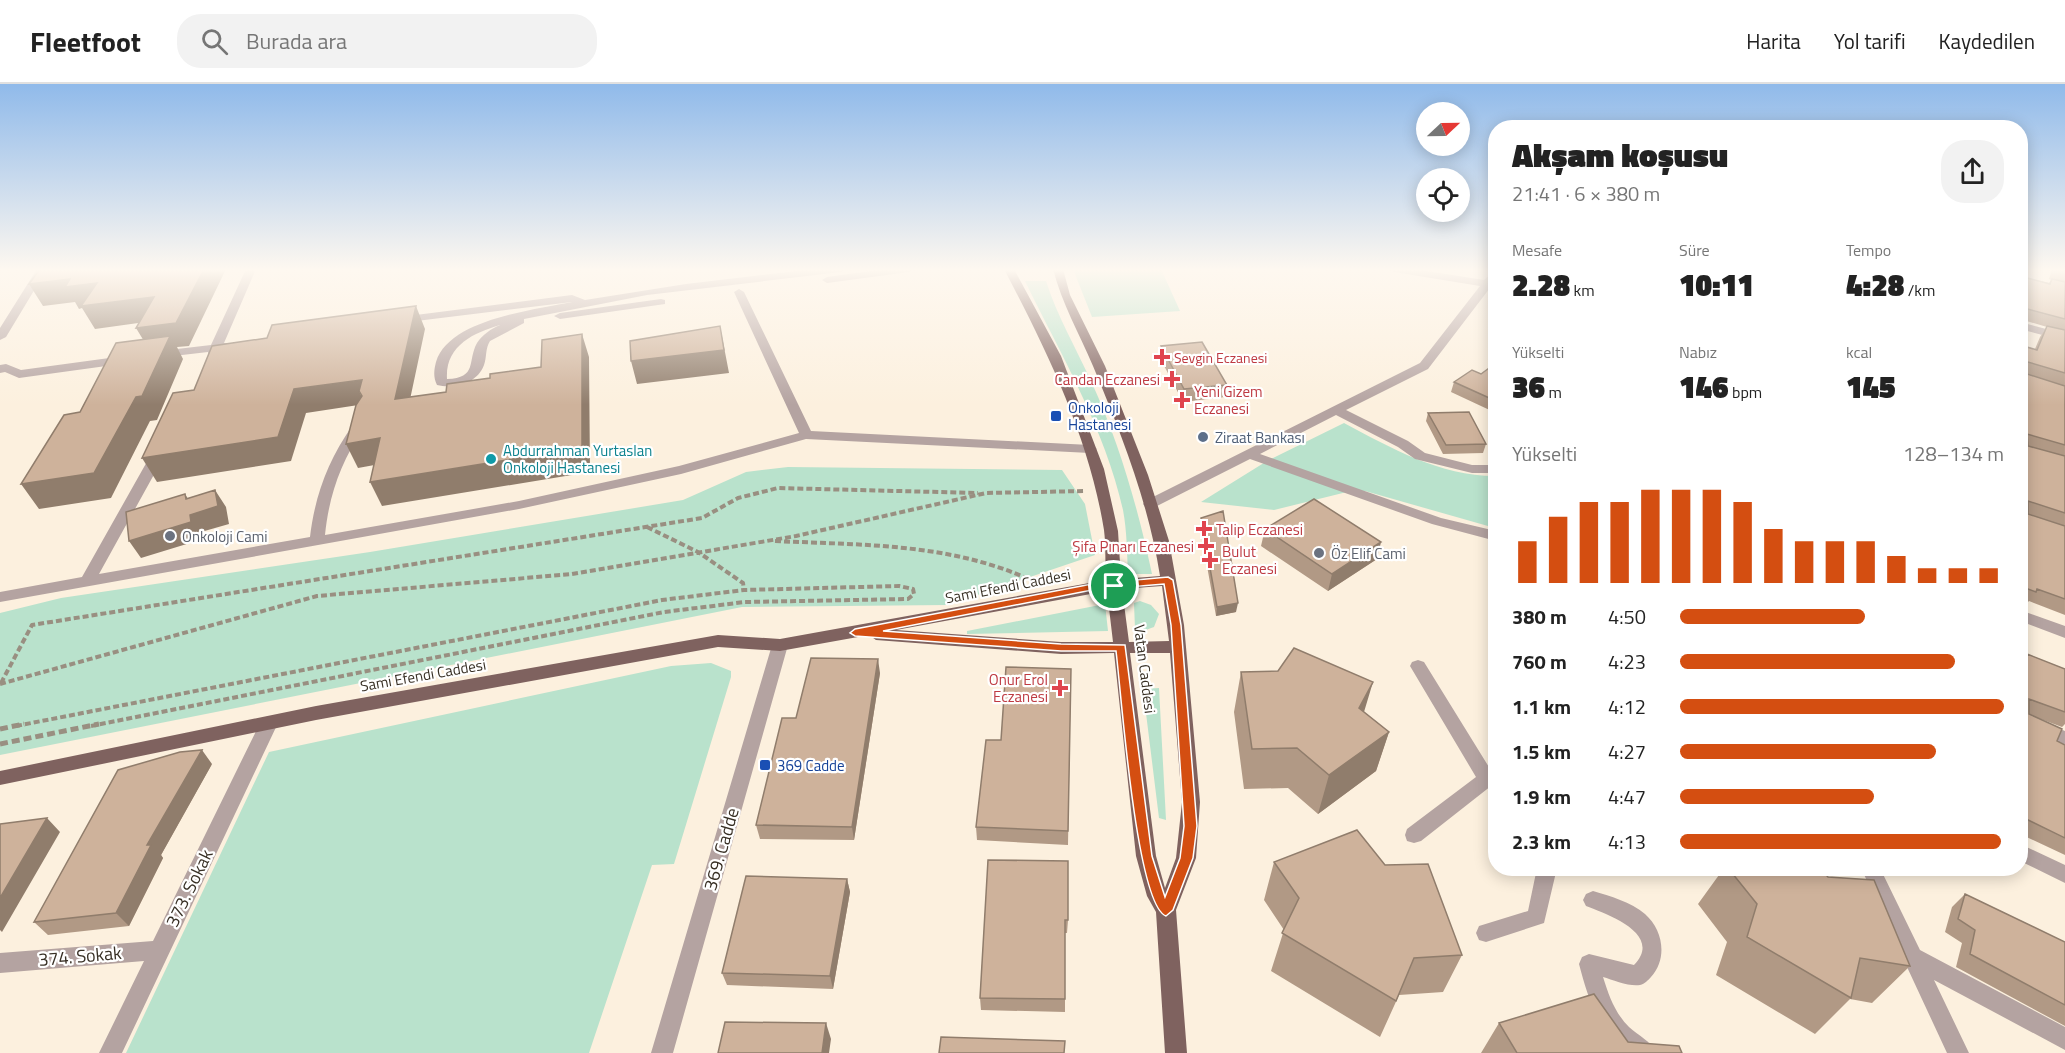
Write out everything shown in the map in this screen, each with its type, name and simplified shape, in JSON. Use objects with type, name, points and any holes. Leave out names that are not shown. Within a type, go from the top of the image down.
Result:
[{"type":"main road","name":"Vatan Caddesi","points":[[1032,314],[1054,356],[1090,448],[1111,531],[1114,586],[1146,856],[1157,896],[1166,910]]},
{"type":"main road","name":"Vatan Caddesi","points":[[1074,314],[1113,400],[1162,541],[1179,647],[1191,826],[1186,858],[1166,910],[1176,1053]]},
{"type":"main road","name":"Sami Efendi Caddesi","points":[[0,778],[269,723],[718,641],[780,645],[855,633],[1092,587],[1168,580]]},
{"type":"main road","name":"Sami Efendi Caddesi","points":[[855,633],[1061,648],[1179,647]]},
{"type":"street","points":[[0,337],[13,314]]},
{"type":"street","points":[[206,368],[232,314]]},
{"type":"street","points":[[388,322],[442,314]]},
{"type":"street","points":[[520,321],[489,335],[481,345],[478,365],[473,374],[452,383],[441,382],[440,374],[444,355],[456,341],[488,325],[532,314]]},
{"type":"street","points":[[488,325],[571,314]]},
{"type":"street","points":[[749,314],[806,435]]},
{"type":"street","points":[[1150,504],[1424,366],[1463,314]]},
{"type":"street","points":[[2028,328],[2065,338]]},
{"type":"street","points":[[0,369],[6,368],[19,374],[240,344]]},
{"type":"street","points":[[1335,410],[1403,444],[1420,456],[1472,469],[1488,470]]},
{"type":"street","points":[[318,539],[320,505],[339,454],[365,418]]},
{"type":"street","points":[[0,597],[519,505],[681,470],[806,435],[1090,448]]},
{"type":"street","points":[[87,582],[166,440]]},
{"type":"street","points":[[1248,454],[1427,517],[1488,534]]},
{"type":"street","points":[[2028,618],[2065,632]]},
{"type":"street","name":"369. Cadde","points":[[662,1053],[780,645]]},
{"type":"street","points":[[1418,666],[1488,774]]},
{"type":"street","points":[[2028,722],[2065,738]]},
{"type":"street","name":"373. Sokak","points":[[110,1053],[269,723]]},
{"type":"street","points":[[1414,836],[1488,781]]},
{"type":"street","points":[[2028,856],[2065,874]]},
{"type":"street","points":[[1486,933],[1537,917],[1545,876]]},
{"type":"street","points":[[1874,876],[1958,1053]]},
{"type":"street","points":[[1593,900],[1624,909],[1646,931],[1651,944],[1650,963],[1638,976],[1589,964],[1602,1009],[1607,1018],[1624,1037],[1645,1053]]},
{"type":"street","name":"374. Sokak","points":[[0,963],[159,950]]},
{"type":"street","points":[[1912,957],[2065,1039]]},
{"type":"path","points":[[0,684],[32,625],[702,518],[738,498],[778,488],[986,493],[1102,491]]},
{"type":"path","points":[[0,684],[317,596],[572,574],[769,540],[986,493]]},
{"type":"path","points":[[647,527],[698,552],[743,583],[744,590]]},
{"type":"path","points":[[769,540],[944,552],[1002,566],[1024,577]]},
{"type":"path","points":[[0,729],[662,600],[744,590],[899,586],[913,589],[914,594],[908,599],[745,602],[664,612],[0,744]]},
{"type":"green space","points":[[1042,314],[1059,314],[1101,404],[1127,476],[1152,574],[1128,574],[1123,510],[1105,450],[1081,393]]},
{"type":"green space","points":[[1091,314],[1133,314],[1092,317]]},
{"type":"green space","points":[[1344,423],[1398,451],[1435,466],[1488,476],[1488,526],[1365,491],[1351,491],[1274,510],[1201,502],[1267,461]]},
{"type":"green space","points":[[788,467],[1062,470],[1085,504],[1095,555],[948,605],[742,607],[0,755],[0,613],[61,598],[370,552],[683,500],[746,472]]},
{"type":"green space","points":[[1140,601],[1151,605],[1159,614],[1154,627],[1140,632],[1135,629],[1134,603]]},
{"type":"green space","points":[[1105,604],[1108,631],[967,634],[967,631]]},
{"type":"green space","points":[[711,663],[731,671],[731,677],[674,864],[652,865],[589,1053],[126,1053],[269,752],[671,666]]},
{"type":"green space","points":[[1159,688],[1166,820],[1159,818],[1143,689]]},
{"type":"building","points":[[144,314],[181,314],[176,323],[136,328]]},
{"type":"building","points":[[354,314],[414,314],[395,399],[446,392],[447,384],[490,378],[490,374],[541,367],[542,340],[582,334],[582,448],[370,482],[380,438],[346,444],[356,405],[362,396],[359,391],[362,380],[294,389],[278,437],[142,458],[173,393],[194,390],[212,346],[267,338],[272,325]]},
{"type":"building","points":[[2047,314],[2065,314],[2065,319]]},
{"type":"building","points":[[720,326],[724,350],[631,361],[630,341]]},
{"type":"building","points":[[2047,326],[2065,330],[2065,373],[2028,362],[2028,347],[2037,350]]},
{"type":"building","points":[[170,336],[142,396],[136,397],[94,473],[21,484],[64,415],[80,412],[116,343]]},
{"type":"building","points":[[1202,342],[1227,385],[1184,389],[1161,346]]},
{"type":"building","points":[[1488,369],[1488,397],[1454,382],[1472,370],[1481,374]]},
{"type":"building","points":[[2028,374],[2065,386],[2065,445],[2028,434]]},
{"type":"building","points":[[1469,412],[1486,444],[1446,445],[1428,413]]},
{"type":"building","points":[[2028,446],[2065,456],[2065,513],[2028,501]]},
{"type":"building","points":[[215,490],[218,506],[190,515],[191,522],[129,541],[126,512],[185,494],[186,499]]},
{"type":"building","points":[[1314,499],[1381,542],[1332,574],[1265,529]]},
{"type":"building","points":[[1223,511],[1238,603],[1217,607],[1201,518]]},
{"type":"building","points":[[2028,514],[2065,526],[2065,599],[2037,589],[2036,592],[2028,589]]},
{"type":"building","points":[[1294,648],[1373,682],[1359,708],[1389,732],[1329,775],[1297,748],[1252,749],[1241,672],[1278,671]]},
{"type":"building","points":[[2028,654],[2065,669],[2065,712],[2029,699],[2029,714],[2062,729],[2057,741],[2065,745],[2065,838],[2028,820]]},
{"type":"building","points":[[811,658],[878,659],[852,827],[756,825],[782,718],[796,718]]},
{"type":"building","points":[[1006,667],[1071,669],[1068,831],[976,827],[986,740],[1001,740]]},
{"type":"building","points":[[202,750],[147,845],[151,845],[116,913],[34,922],[118,770],[180,752]]},
{"type":"building","points":[[47,818],[0,898],[0,824]]},
{"type":"building","points":[[1357,830],[1385,865],[1428,864],[1462,955],[1414,958],[1396,1001],[1282,933],[1299,898],[1274,862]]},
{"type":"building","points":[[988,860],[1068,861],[1065,999],[980,998]]},
{"type":"building","points":[[746,876],[847,879],[830,976],[722,973]]},
{"type":"building","points":[[1734,876],[1827,876],[1874,880],[1910,966],[1860,958],[1851,998],[1747,937],[1757,904]]},
{"type":"building","points":[[1965,894],[2065,942],[2065,1005],[1970,954],[1975,930],[1958,919]]},
{"type":"building","points":[[1594,994],[1628,1042],[1679,1046],[1682,1053],[1517,1053],[1499,1023]]},
{"type":"building","points":[[725,1022],[826,1023],[822,1053],[718,1053]]},
{"type":"building","points":[[941,1037],[1065,1041],[1064,1053],[939,1053]]},
{"type":"place","name":"Sevgin Eczanesi","points":[[1162,357]]},
{"type":"place","name":"Candan Eczanesi","points":[[1172,379]]},
{"type":"place","name":"Yeni Gizem Eczanesi","points":[[1182,400]]},
{"type":"place","name":"Onkoloji Hastanesi","points":[[1056,416]]},
{"type":"place","name":"Ziraat Bankası","points":[[1203,437]]},
{"type":"place","name":"Abdurrahman Yurtaslan Onkoloji Hastanesi","points":[[491,459]]},
{"type":"place","name":"Talip Eczanesi","points":[[1204,529]]},
{"type":"place","name":"Onkoloji Cami","points":[[170,536]]},
{"type":"place","name":"Şifa Pınarı Eczanesi","points":[[1206,546]]},
{"type":"place","name":"Öz Elif Cami","points":[[1319,553]]},
{"type":"place","name":"Bulut Eczanesi","points":[[1210,560]]},
{"type":"place","name":"Onur Erol Eczanesi","points":[[1060,688]]},
{"type":"place","name":"369 Cadde","points":[[765,765]]},
{"type":"route","points":[[1168,580],[1176,625],[1191,826],[1186,858],[1166,910],[1157,896],[1146,856],[1121,647],[1061,648],[855,633],[1092,587],[1114,586],[1168,580]]}]
